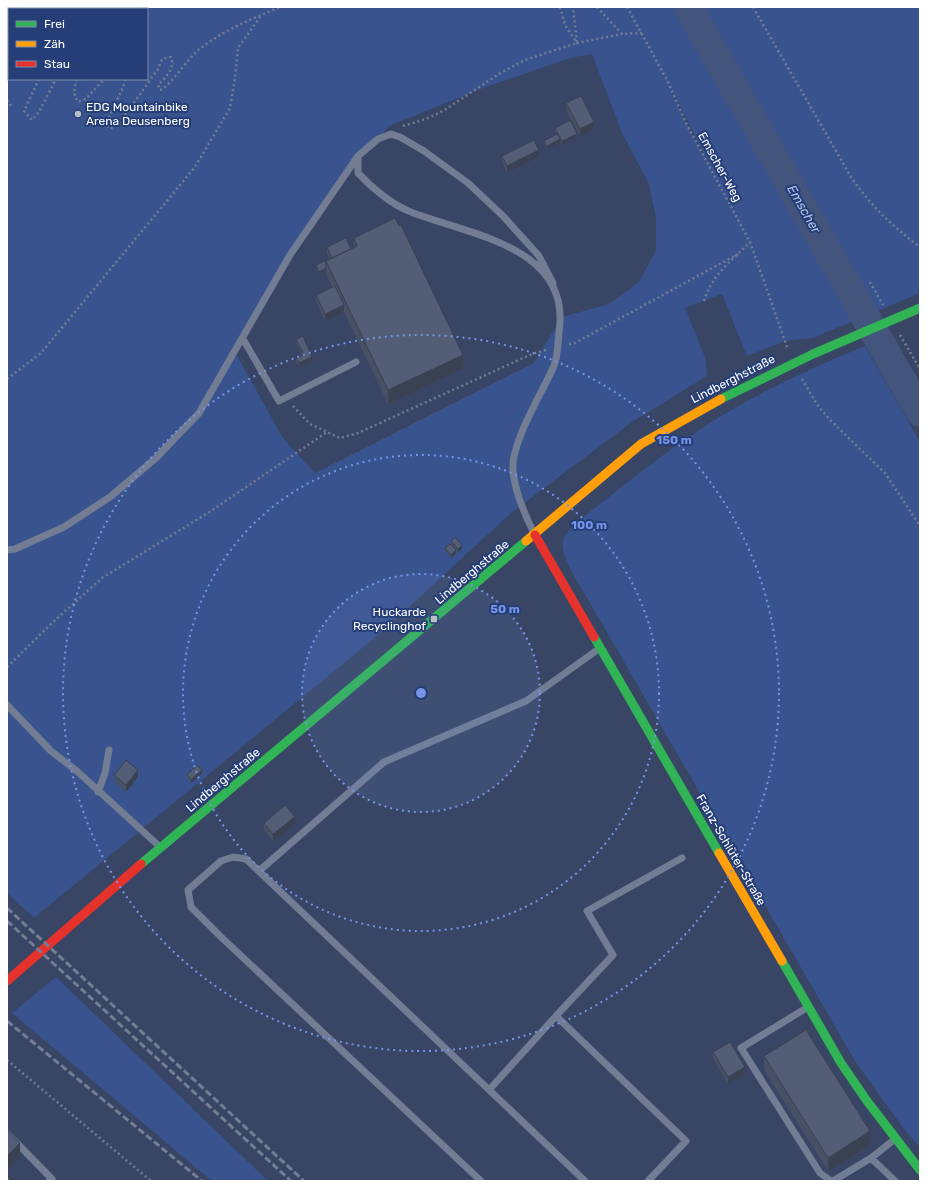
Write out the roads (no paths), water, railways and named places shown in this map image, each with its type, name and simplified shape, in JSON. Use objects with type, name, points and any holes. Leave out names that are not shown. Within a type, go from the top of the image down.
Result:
[{"type":"main road","name":"Lindberghstraße","points":[[7,981],[94,903],[641,444],[684,417],[793,362],[920,308]]},
{"type":"main road","name":"Franz-Schlüter-Straße","points":[[534,535],[841,1063],[920,1170]]},
{"type":"lane","points":[[7,550],[15,549],[64,527],[110,497],[156,458],[199,413],[290,255],[358,156],[378,139],[390,134],[400,137],[424,151],[468,183],[503,216],[539,256],[553,284],[560,304],[562,317],[554,365],[523,430],[512,470],[521,505],[534,535]]},
{"type":"lane","points":[[358,156],[358,173],[373,188],[409,212],[489,238],[531,260],[553,284]]},
{"type":"lane","points":[[243,339],[279,401],[356,362]]},
{"type":"lane","points":[[259,871],[384,762],[526,701],[600,647]]},
{"type":"lane","points":[[7,705],[51,751],[78,772],[160,848]]},
{"type":"lane","points":[[98,792],[105,773],[109,750]]},
{"type":"lane","points":[[481,1181],[191,907],[188,890],[221,861],[233,857],[246,859],[585,1181]]},
{"type":"lane","points":[[489,1090],[613,955],[587,911],[682,858]]},
{"type":"lane","points":[[808,1007],[741,1048],[820,1173],[832,1181],[871,1158],[895,1138]]},
{"type":"lane","points":[[556,1016],[686,1141],[648,1181]]},
{"type":"lane","points":[[7,1133],[52,1179],[49,1181]]},
{"type":"lane","points":[[871,1158],[895,1181]]},
{"type":"waterway","name":"Emscher","points":[[688,7],[920,412]]},
{"type":"railway","points":[[7,908],[304,1181]]},
{"type":"railway","points":[[7,921],[291,1181]]},
{"type":"railway","points":[[7,1021],[202,1181]]},
{"type":"place","name":"EDG Mountainbike Arena Deusenberg","points":[[78,114]]},
{"type":"place","name":"Huckarde Recyclinghof","points":[[434,619]]}]
